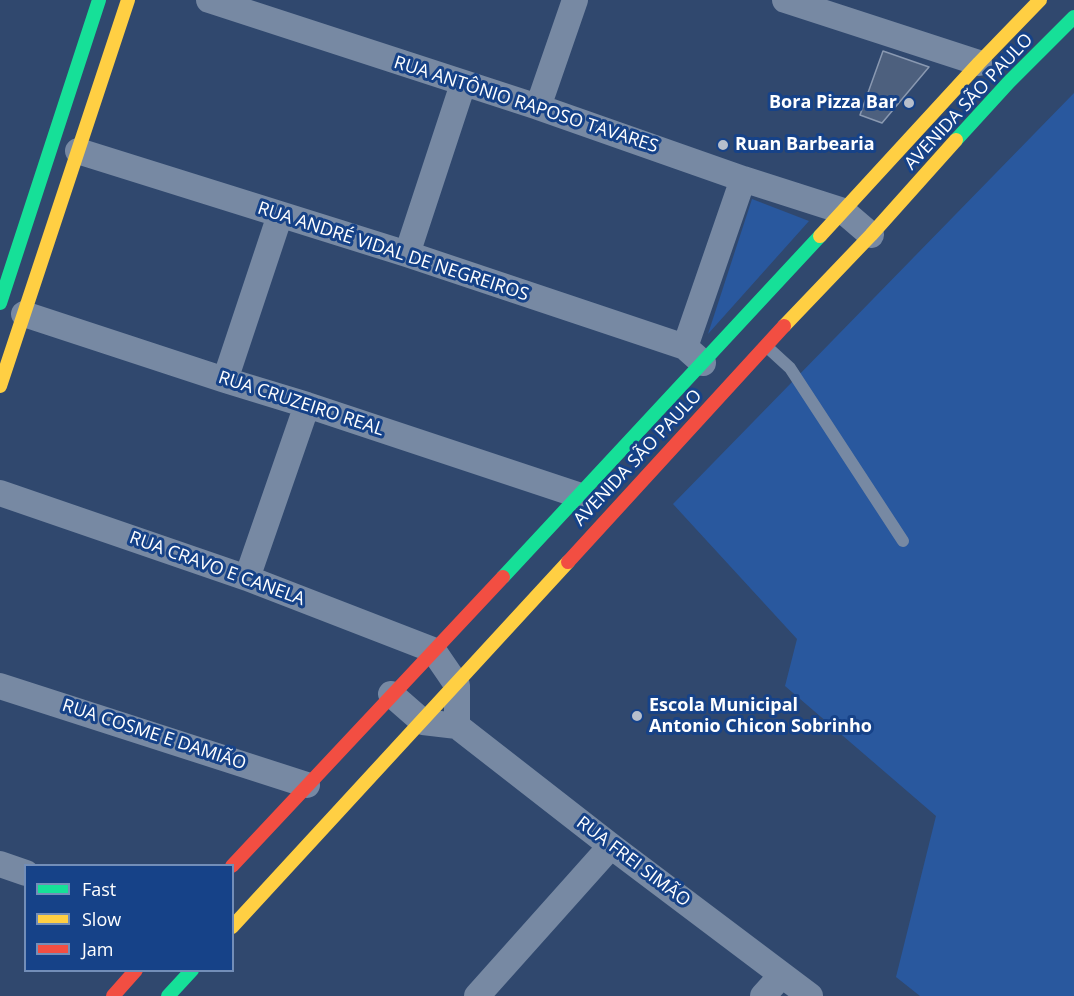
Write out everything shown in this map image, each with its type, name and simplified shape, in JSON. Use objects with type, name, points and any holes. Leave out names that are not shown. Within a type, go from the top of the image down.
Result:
[{"type":"street","points":[[0,303],[99,0]]},
{"type":"street","points":[[0,386],[128,0]]},
{"type":"street","name":"RUA ANTÔNIO RAPOSO TAVARES","points":[[209,0],[538,107],[743,179],[843,211]]},
{"type":"street","points":[[538,107],[574,0]]},
{"type":"street","points":[[786,0],[979,63]]},
{"type":"street","name":"AVENIDA SÃO PAULO","points":[[234,864],[578,495],[694,355],[843,211],[1040,0]]},
{"type":"street","name":"AVENIDA SÃO PAULO","points":[[234,925],[457,685],[765,346],[871,235],[1010,82],[1073,20]]},
{"type":"street","points":[[407,254],[463,84]]},
{"type":"street","name":"RUA ANDRÉ VIDAL DE NEGREIROS","points":[[78,151],[407,254],[694,355]]},
{"type":"street","points":[[694,355],[743,179]]},
{"type":"street","points":[[843,211],[871,235]]},
{"type":"street","points":[[225,380],[280,215]]},
{"type":"street","name":"RUA CRUZEIRO REAL","points":[[24,314],[578,495]]},
{"type":"street","points":[[248,578],[307,405]]},
{"type":"street","name":"RUA CRAVO E CANELA","points":[[0,494],[248,578],[433,650]]},
{"type":"street","points":[[391,694],[423,722],[457,726],[457,685],[433,650]]},
{"type":"street","name":"RUA COSME E DAMIÃO","points":[[0,686],[308,785]]},
{"type":"street","name":"RUA FREI SIMÃO","points":[[457,726],[610,846],[810,996]]},
{"type":"street","points":[[477,996],[610,846]]},
{"type":"street","points":[[0,864],[24,872]]},
{"type":"street","points":[[113,996],[134,972]]},
{"type":"street","points":[[168,996],[190,972]]},
{"type":"street","points":[[763,996],[781,976]]},
{"type":"lane","points":[[765,346],[790,368],[903,540]]},
{"type":"shaded area","points":[[1074,93],[1074,996],[920,996],[896,977],[936,816],[785,686],[797,639],[673,504]]},
{"type":"shaded area","points":[[752,199],[809,221],[708,334]]},
{"type":"building","points":[[883,51],[929,67],[882,123],[860,115]]},
{"type":"traffic: fast","points":[[0,303],[99,0]]},
{"type":"traffic: fast","points":[[956,140],[1009,82],[1074,17]]},
{"type":"traffic: fast","points":[[503,577],[820,236]]},
{"type":"traffic: fast","points":[[168,996],[190,972]]},
{"type":"traffic: slow","points":[[0,386],[128,0]]},
{"type":"traffic: slow","points":[[820,236],[1040,0]]},
{"type":"traffic: slow","points":[[784,326],[871,235],[956,140]]},
{"type":"traffic: slow","points":[[234,925],[568,562]]},
{"type":"traffic: jam","points":[[568,562],[784,326]]},
{"type":"traffic: jam","points":[[234,864],[503,577]]},
{"type":"traffic: jam","points":[[113,996],[134,972]]},
{"type":"place","name":"Bora Pizza Bar","points":[[909,103]]},
{"type":"place","name":"Ruan Barbearia","points":[[723,145]]},
{"type":"place","name":"Escola Municipal Antonio Chicon Sobrinho","points":[[637,716]]}]
